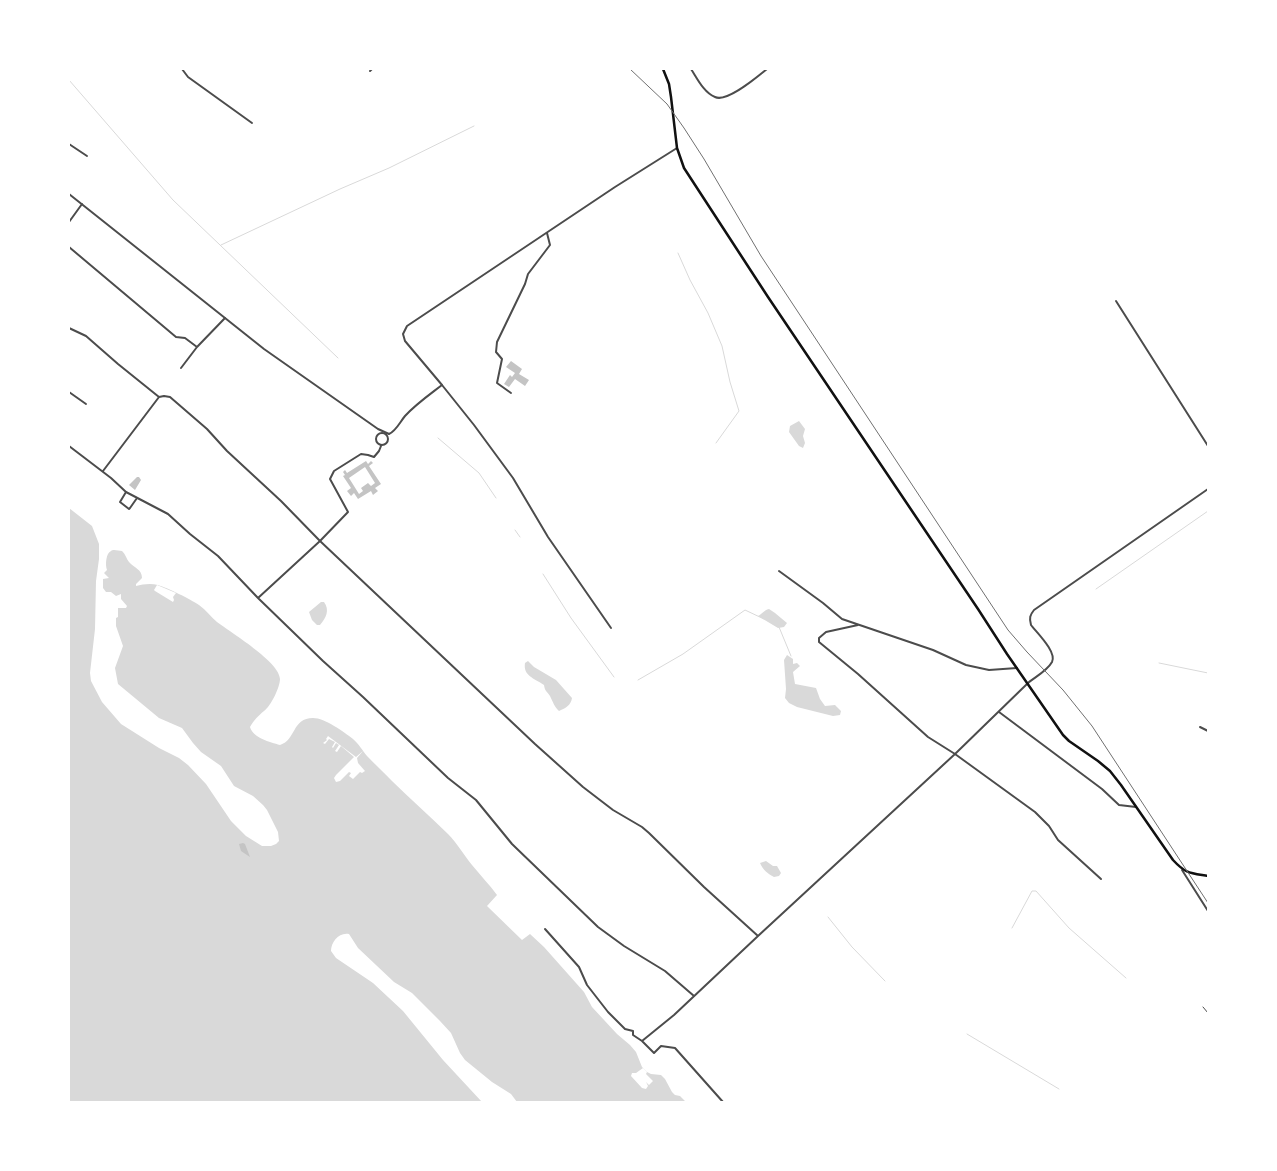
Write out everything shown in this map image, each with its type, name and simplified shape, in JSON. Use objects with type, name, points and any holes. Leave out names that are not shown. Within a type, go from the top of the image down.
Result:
[{"type":"main road","points":[[662,69],[669,84],[677,148],[684,168],[768,297],[1062,735],[1098,760],[1110,771],[1173,860],[1182,870],[1189,873],[1208,876]]},
{"type":"street","points":[[182,69],[188,77],[252,123]]},
{"type":"street","points":[[691,69],[706,90],[714,97],[722,99],[731,95],[767,69]]},
{"type":"street","points":[[69,144],[87,156]]},
{"type":"street","points":[[611,628],[548,537],[512,478],[474,425],[405,341],[403,334],[407,326],[615,187],[677,148]]},
{"type":"street","points":[[69,194],[264,349],[385,433],[389,438]]},
{"type":"street","points":[[69,222],[82,204]]},
{"type":"street","points":[[511,393],[497,383],[502,359],[496,352],[497,342],[525,284],[528,274],[550,244],[547,233]]},
{"type":"street","points":[[69,247],[176,337],[185,338],[197,347]]},
{"type":"street","points":[[1116,301],[1208,446]]},
{"type":"street","points":[[181,368],[197,347],[224,318]]},
{"type":"street","points":[[69,328],[86,336],[159,397],[164,396],[170,398],[207,428],[227,451],[281,501],[320,542],[535,744],[583,787],[613,810],[642,827],[649,833],[704,887],[758,936]]},
{"type":"street","points":[[258,598],[320,542],[348,512],[330,478],[334,471],[360,454],[374,457],[381,446],[387,444],[390,434],[404,417],[442,385]]},
{"type":"street","points":[[69,392],[86,404]]},
{"type":"street","points":[[103,472],[159,397]]},
{"type":"street","points":[[381,446],[378,444],[376,437],[379,434],[390,434]]},
{"type":"street","points":[[69,446],[126,492],[168,514],[218,556],[258,598],[323,661],[363,696],[448,778],[476,800],[512,844],[598,927],[624,946],[665,971],[694,996]]},
{"type":"street","points":[[642,1041],[674,1015],[1052,663],[1052,651],[1031,625],[1029,620],[1030,615],[1034,610],[1208,489]]},
{"type":"street","points":[[126,492],[120,502],[129,509],[137,498]]},
{"type":"street","points":[[779,571],[823,603],[842,620],[933,650],[966,665],[989,670],[1017,668]]},
{"type":"street","points":[[858,625],[826,632],[819,638],[819,642],[858,674],[928,737],[955,754],[1034,812],[1049,826],[1058,840],[1101,879]]},
{"type":"street","points":[[999,712],[1102,790],[1118,805],[1136,807]]},
{"type":"street","points":[[1200,727],[1208,731]]},
{"type":"street","points":[[1182,870],[1208,911]]},
{"type":"street","points":[[545,929],[579,967],[587,985],[608,1012],[625,1029],[633,1031],[633,1035],[642,1041],[654,1053],[661,1046],[675,1048],[722,1102]]},
{"type":"lane","points":[[1203,1007],[1208,1013]]},
{"type":"shaded area","points":[[799,421],[805,429],[803,436],[805,443],[803,448],[799,446],[789,432],[790,426]]},
{"type":"shaded area","points":[[69,508],[92,526],[99,544],[99,559],[96,581],[95,629],[90,673],[91,681],[102,702],[121,724],[159,748],[179,758],[188,765],[206,784],[231,821],[246,836],[262,846],[271,846],[279,841],[278,832],[263,805],[253,796],[234,786],[221,766],[201,752],[182,728],[159,718],[118,684],[115,668],[123,646],[116,626],[116,618],[118,617],[118,608],[126,608],[127,606],[121,599],[121,594],[116,596],[111,592],[106,592],[103,588],[103,579],[109,578],[104,573],[107,570],[107,557],[109,552],[112,550],[122,551],[129,562],[141,573],[142,578],[136,586],[147,584],[158,585],[199,605],[217,622],[272,664],[278,672],[280,682],[275,696],[267,709],[256,718],[250,727],[258,737],[280,745],[289,739],[301,722],[306,719],[313,718],[329,723],[353,739],[367,756],[399,788],[448,834],[491,887],[497,895],[487,906],[522,940],[530,934],[544,947],[584,992],[592,1007],[636,1052],[642,1067],[651,1074],[661,1075],[672,1092],[675,1095],[680,1096],[686,1102],[517,1102],[511,1094],[492,1082],[465,1060],[460,1053],[451,1033],[440,1021],[412,993],[394,982],[358,948],[349,934],[345,934],[336,938],[332,944],[331,951],[336,958],[373,983],[403,1011],[443,1060],[482,1102],[69,1102]]},
{"type":"shaded area","points":[[321,602],[324,602],[326,605],[327,611],[324,620],[320,625],[317,625],[312,620],[309,612]]},
{"type":"shaded area","points":[[769,609],[787,623],[784,627],[778,628],[758,616]]},
{"type":"shaded area","points":[[787,655],[793,659],[793,664],[797,663],[800,666],[793,672],[795,684],[816,688],[820,699],[825,706],[835,705],[841,711],[840,715],[833,716],[797,707],[789,703],[785,698],[786,689],[784,660]]},
{"type":"shaded area","points":[[528,661],[534,667],[556,680],[572,698],[571,703],[568,706],[559,711],[557,709],[544,685],[527,674],[525,663]]},
{"type":"shaded area","points":[[766,861],[773,866],[777,866],[781,873],[779,876],[774,877],[764,870],[760,863]]},
{"type":"pier","points":[[157,585],[176,593],[173,597],[173,602],[154,590]]},
{"type":"pier","points":[[328,736],[356,757],[363,751],[357,758],[358,763],[365,771],[362,773],[360,772],[353,779],[349,776],[351,773],[349,772],[340,781],[336,782],[334,778],[336,775],[354,757],[341,746],[337,752],[335,751],[339,745],[336,743],[333,748],[332,747],[335,742],[329,739],[325,744],[323,743],[327,740],[326,739]]},
{"type":"pier","points":[[643,1068],[647,1072],[646,1074],[653,1081],[649,1085],[646,1082],[648,1086],[646,1089],[642,1088],[631,1076],[632,1073],[636,1073]]},
{"type":"building","points":[[511,361],[522,369],[519,374],[529,380],[525,386],[515,379],[509,387],[504,384],[510,375],[512,377],[515,373],[506,367]]},
{"type":"building","points":[[366,461],[368,464],[371,461],[373,463],[369,466],[381,484],[375,488],[378,491],[373,495],[371,491],[358,499],[354,493],[351,496],[347,491],[351,488],[343,476],[345,475],[343,472],[345,470],[347,473]],"holes":[[[365,467],[375,483],[371,486],[368,483],[361,488],[363,491],[359,494],[349,478]]]},
{"type":"building","points":[[137,477],[141,480],[135,490],[129,485]]},
{"type":"building","points":[[239,844],[245,844],[250,857],[241,851]]},
{"type":"waterway","points":[[69,80],[173,200],[338,358]]},
{"type":"waterway","points":[[221,245],[340,189],[389,168],[474,126]]},
{"type":"waterway","points":[[678,253],[690,280],[708,313],[722,346],[730,382],[739,411],[716,443]]},
{"type":"waterway","points":[[438,438],[479,473],[496,498]]},
{"type":"waterway","points":[[1096,589],[1208,511]]},
{"type":"waterway","points":[[515,530],[520,537]]},
{"type":"waterway","points":[[543,574],[571,618],[614,677]]},
{"type":"waterway","points":[[638,680],[683,654],[745,610],[764,619]]},
{"type":"waterway","points":[[779,627],[791,656]]},
{"type":"waterway","points":[[1159,663],[1208,673]]},
{"type":"waterway","points":[[1012,928],[1032,891],[1036,891],[1069,928],[1126,978]]},
{"type":"waterway","points":[[828,917],[852,947],[885,981]]},
{"type":"waterway","points":[[967,1034],[1059,1089]]},
{"type":"railway","points":[[630,69],[667,104],[684,128],[761,256],[1008,630],[1063,690],[1092,726],[1208,903]]}]
